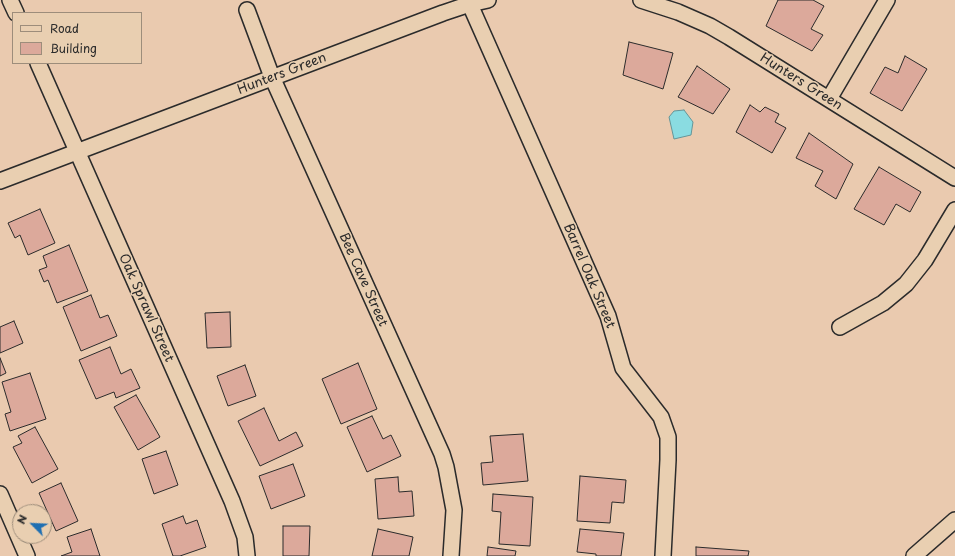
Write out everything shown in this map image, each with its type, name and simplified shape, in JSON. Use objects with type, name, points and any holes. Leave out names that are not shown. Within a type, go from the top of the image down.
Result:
[{"type":"street","points":[[10,0],[16,12]]},
{"type":"street","name":"Hunters Green","points":[[0,181],[469,2],[488,0]]},
{"type":"street","points":[[829,99],[887,0]]},
{"type":"street","name":"Hunters Green","points":[[649,1],[678,12],[716,30],[955,178]]},
{"type":"street","name":"Barrel Oak Street","points":[[469,2],[608,316],[623,368],[661,417],[668,437],[663,556]]},
{"type":"street","name":"Bee Cave Street","points":[[247,10],[272,77],[442,454],[454,510],[451,556]]},
{"type":"street","name":"Oak Sprawl Street","points":[[38,64],[232,501],[245,537],[248,556]]},
{"type":"street","points":[[840,327],[883,303],[906,284],[925,260],[955,210]]},
{"type":"street","points":[[0,494],[27,556]]},
{"type":"street","points":[[914,556],[955,520]]},
{"type":"water","points":[[684,110],[693,122],[691,135],[674,139],[669,117],[674,111]]},
{"type":"building","points":[[778,0],[813,0],[824,6],[811,29],[823,35],[812,51],[766,26]]},
{"type":"building","points":[[629,42],[673,53],[663,89],[623,75]]},
{"type":"building","points":[[905,56],[927,69],[902,111],[870,93],[885,67],[898,73]]},
{"type":"building","points":[[697,66],[730,89],[713,114],[678,97]]},
{"type":"building","points":[[750,105],[760,112],[765,107],[779,114],[775,122],[786,128],[772,153],[736,132]]},
{"type":"building","points":[[809,133],[853,164],[836,199],[815,186],[823,171],[796,158]]},
{"type":"building","points":[[879,167],[921,192],[910,212],[896,204],[884,225],[854,209]]},
{"type":"building","points":[[40,209],[55,243],[28,255],[20,235],[15,238],[8,223]]},
{"type":"building","points":[[69,245],[88,291],[57,303],[48,280],[44,282],[39,270],[47,267],[43,256]]},
{"type":"building","points":[[91,295],[100,318],[108,315],[117,336],[81,351],[63,307]]},
{"type":"building","points":[[230,312],[231,347],[207,348],[205,313]]},
{"type":"building","points":[[14,321],[23,343],[0,353],[0,327]]},
{"type":"building","points":[[110,347],[121,374],[131,369],[140,388],[116,398],[114,392],[96,399],[79,360]]},
{"type":"building","points":[[0,358],[6,373],[0,376]]},
{"type":"building","points":[[358,363],[377,409],[341,424],[322,379]]},
{"type":"building","points":[[245,365],[256,396],[228,406],[217,376]]},
{"type":"building","points":[[30,373],[46,419],[10,431],[5,414],[11,412],[2,382]]},
{"type":"building","points":[[136,395],[160,437],[138,450],[114,407]]},
{"type":"building","points":[[264,408],[279,441],[296,432],[303,446],[260,466],[238,421]]},
{"type":"building","points":[[372,416],[383,439],[391,435],[401,456],[367,472],[347,427]]},
{"type":"building","points":[[35,427],[58,469],[32,483],[13,447],[22,443],[18,436]]},
{"type":"building","points":[[523,434],[528,481],[483,485],[481,463],[493,462],[490,436]]},
{"type":"building","points":[[166,451],[178,485],[154,494],[142,459]]},
{"type":"building","points":[[293,464],[305,496],[271,509],[259,476]]},
{"type":"building","points":[[580,476],[626,480],[624,503],[612,502],[610,523],[577,521]]},
{"type":"building","points":[[398,477],[399,492],[412,491],[414,516],[378,519],[375,479]]},
{"type":"building","points":[[61,483],[78,521],[56,531],[52,522],[52,504],[44,504],[39,493]]},
{"type":"building","points":[[493,494],[533,497],[530,546],[499,544],[501,512],[492,511]]},
{"type":"building","points":[[183,516],[186,524],[197,520],[206,547],[180,556],[173,556],[162,524]]},
{"type":"building","points":[[283,526],[310,526],[309,556],[283,556]]},
{"type":"building","points":[[91,529],[100,556],[61,556],[72,552],[67,537]]},
{"type":"building","points":[[378,529],[413,537],[409,556],[372,556]]},
{"type":"building","points":[[580,529],[624,533],[621,556],[596,556],[596,554],[577,552]]},
{"type":"building","points":[[488,547],[516,551],[515,556],[487,556]]},
{"type":"building","points":[[696,547],[749,551],[748,556],[696,556]]}]
